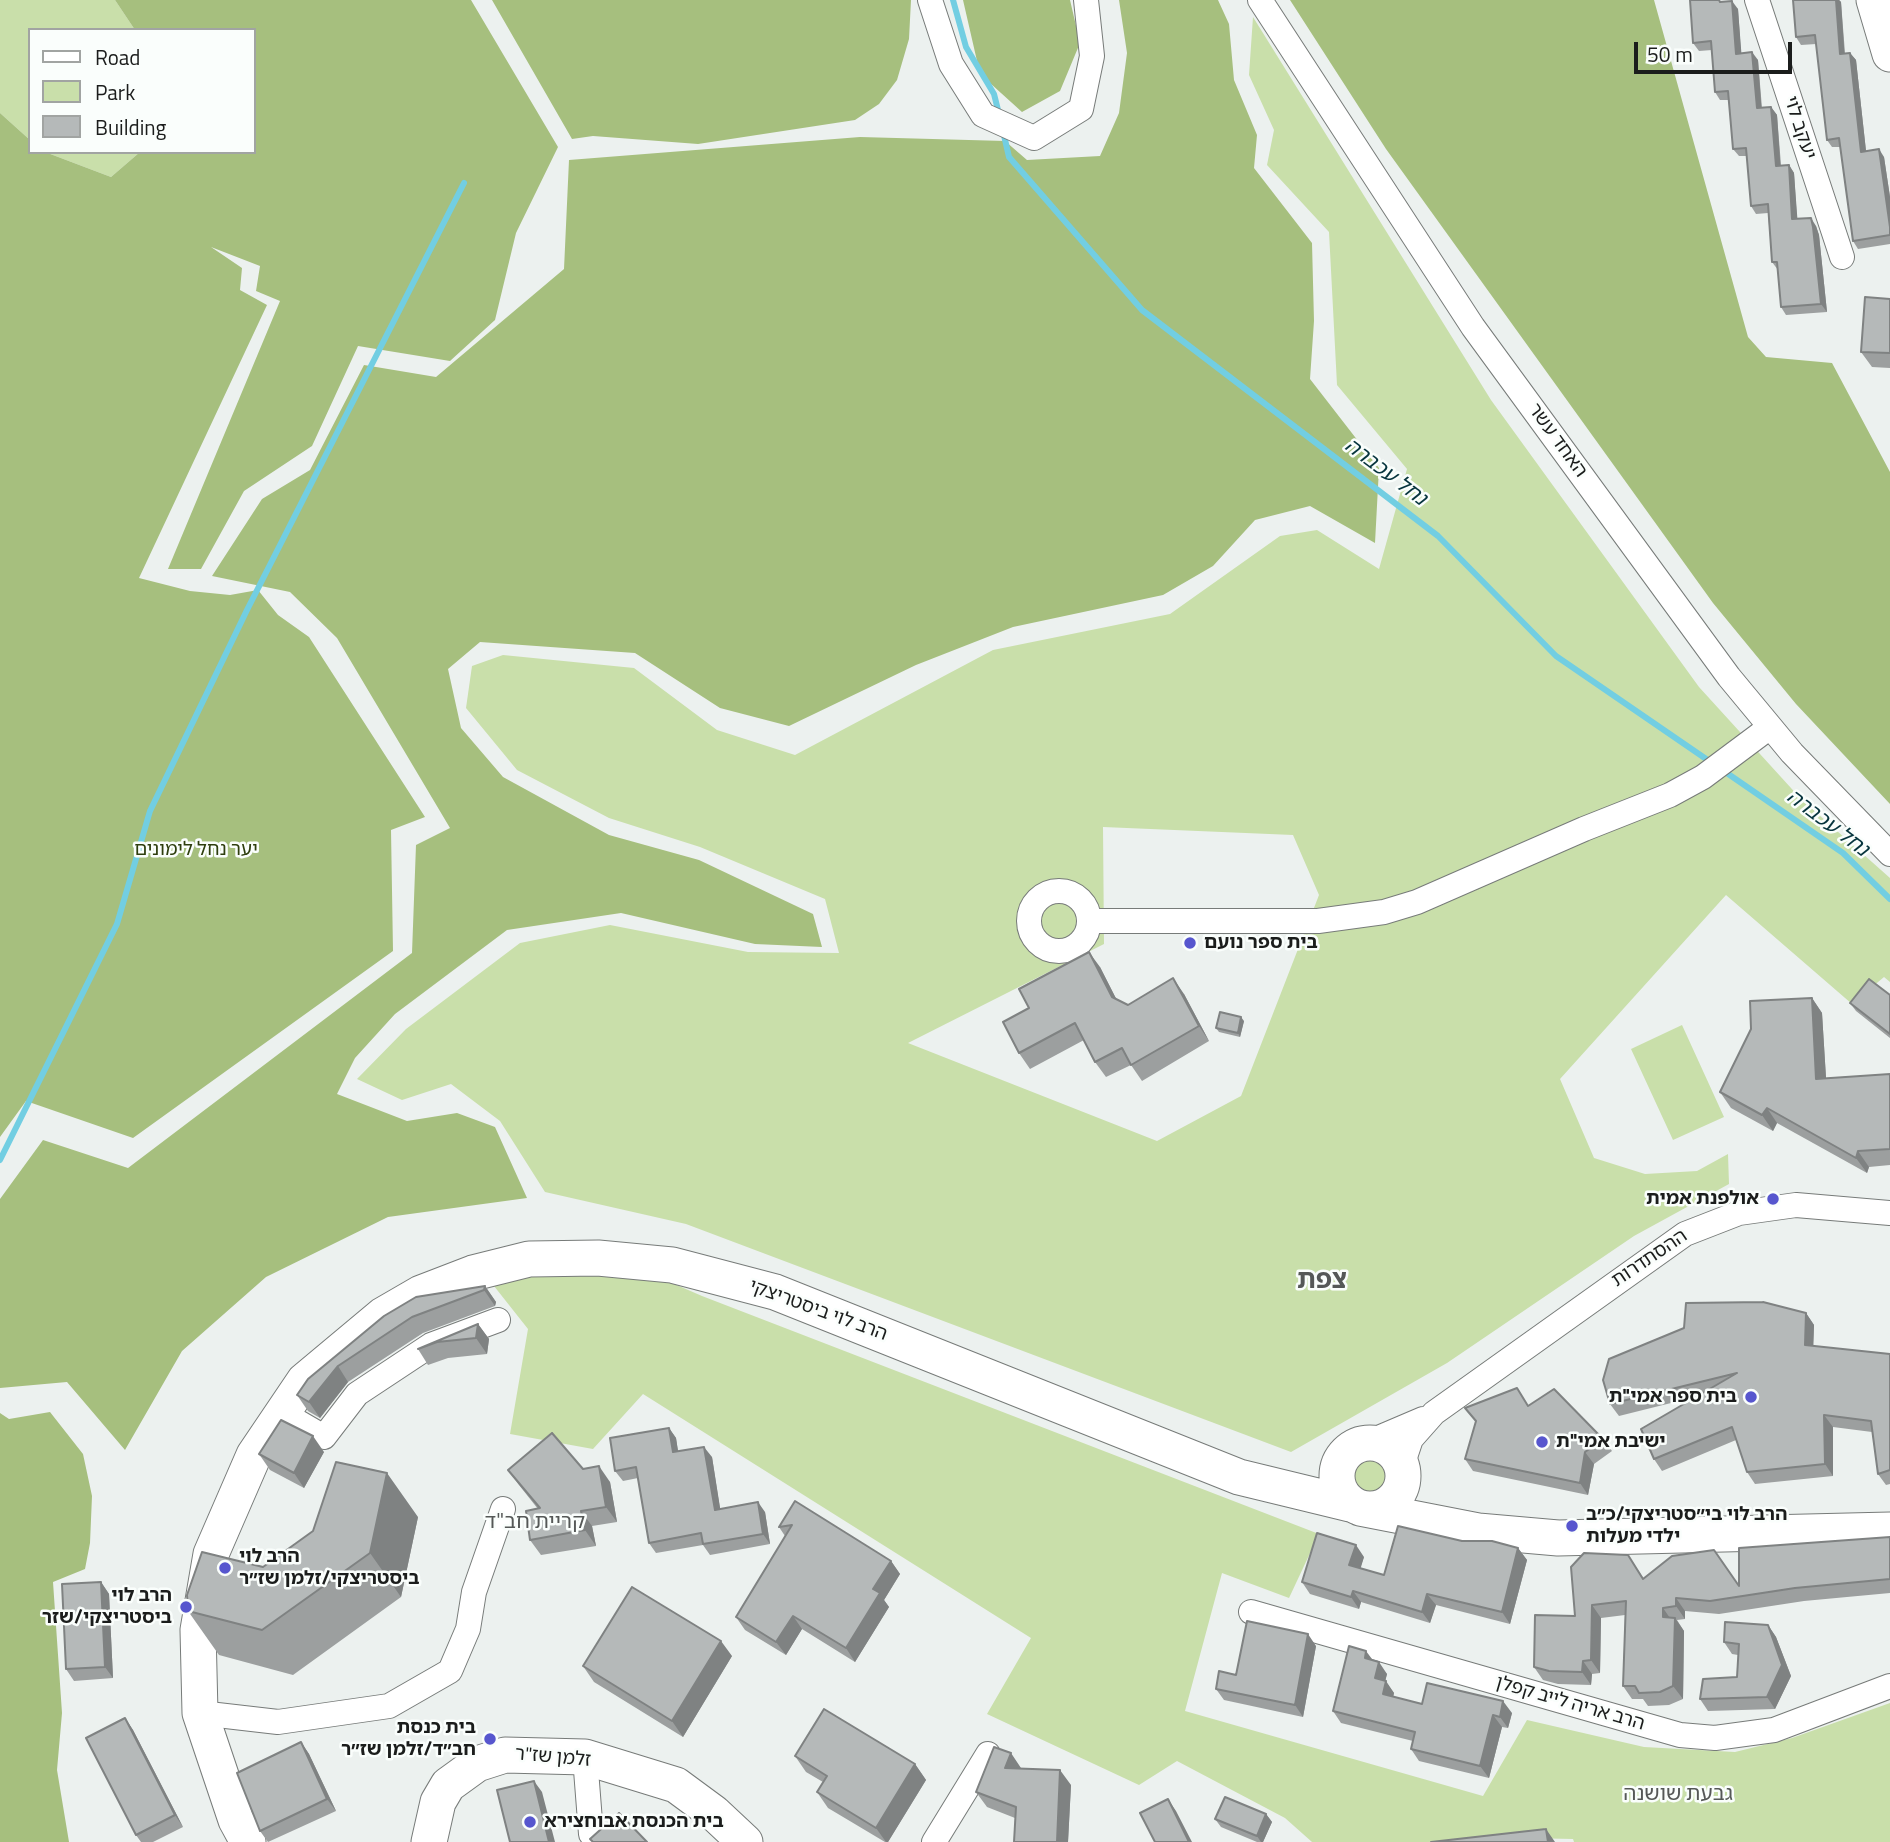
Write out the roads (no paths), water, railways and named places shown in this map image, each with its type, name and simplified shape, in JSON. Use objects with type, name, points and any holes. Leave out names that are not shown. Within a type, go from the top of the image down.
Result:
[{"type":"street","points":[[930,0],[951,64],[984,116],[1034,138],[1081,110],[1093,56],[1086,0]]},
{"type":"street","name":"האחד עשר","points":[[1260,0],[1473,327],[1729,677],[1830,795],[1890,854]]},
{"type":"street","name":"יעקב לוי","points":[[1757,0],[1842,257]]},
{"type":"street","points":[[1874,0],[1890,54]]},
{"type":"street","points":[[1090,921],[1318,921],[1352,919],[1384,912],[1417,902],[1584,829],[1670,795],[1703,777],[1770,727]]},
{"type":"street","name":"ההסתדרות","points":[[1402,1477],[1417,1428],[1654,1253],[1704,1226],[1739,1213],[1796,1205],[1890,1213]]},
{"type":"street","name":"הרב לוי ביסטריצקי","points":[[248,1842],[236,1820],[200,1713],[198,1630],[211,1554],[238,1487],[281,1412],[304,1381],[383,1314],[421,1293],[473,1273],[529,1259],[598,1258],[672,1265],[775,1292],[1250,1480],[1355,1506],[1516,1536],[1558,1538],[1890,1530]]},
{"type":"street","points":[[281,1412],[324,1437],[357,1394],[430,1345],[498,1320]]},
{"type":"street","name":"ההסתדרות","points":[[1358,1447],[1416,1423],[1444,1406]]},
{"type":"street","points":[[1402,1477],[1387,1505],[1372,1509],[1355,1506],[1337,1483],[1338,1464],[1358,1447],[1387,1447],[1419,1508],[1452,1525]]},
{"type":"street","name":"הרב לוי ביסטריצקי","points":[[1250,1480],[1273,1482],[1308,1475],[1358,1447]]},
{"type":"street","points":[[200,1713],[278,1721],[389,1706],[450,1671],[468,1629],[474,1592],[503,1509]]},
{"type":"street","name":"הרב אריה לייב קפלן","points":[[1251,1612],[1680,1735],[1715,1738],[1774,1730],[1890,1686]]},
{"type":"street","points":[[934,1842],[988,1754]]},
{"type":"street","name":"זלמן שז\"ר","points":[[429,1842],[428,1834],[439,1802],[448,1786],[477,1764],[505,1755],[585,1758],[676,1785],[714,1813],[745,1842]]},
{"type":"street","points":[[585,1758],[591,1833]]},
{"type":"waterway","name":"נחל עכברה","points":[[953,0],[966,47],[994,94],[999,114]]},
{"type":"waterway","name":"נחל עכברה","points":[[1003,131],[1009,157],[1142,310],[1438,536],[1556,656],[1712,763]]},
{"type":"waterway","points":[[0,1160],[117,924],[150,811],[247,610],[464,183]]},
{"type":"waterway","name":"נחל עכברה","points":[[1721,769],[1843,853],[1890,899]]},
{"type":"place","name":"בית ספר נועם","points":[[1190,943]]},
{"type":"place","name":"אולפנת אמית","points":[[1773,1199]]},
{"type":"place","name":"בית ספר אמי\"ת","points":[[1751,1397]]},
{"type":"place","name":"ישיבת אמי\"ת","points":[[1542,1442]]},
{"type":"place","name":"הרב לוי בי״סטריצקי/כ״ב ילדי מעלות","points":[[1572,1526]]},
{"type":"place","name":"הרב לוי ביסטריצקי/זלמן שז״ר","points":[[225,1568]]},
{"type":"place","name":"הרב לוי ביסטריצקי/שזר","points":[[186,1607]]},
{"type":"place","name":"בית כנסת חב״ד/זלמן שז״ר","points":[[490,1739]]},
{"type":"place","name":"בית הכנסת אבוחצירא","points":[[530,1822]]},
{"type":"district","name":"צפת","points":[[1322,1282]]},
{"type":"district","name":"קריית חב\"ד","points":[[535,1523]]},
{"type":"district","name":"גבעת שושנה","points":[[1678,1795]]},
{"type":"park label","name":"יער נחל לימונים","points":[[196,850]]}]
